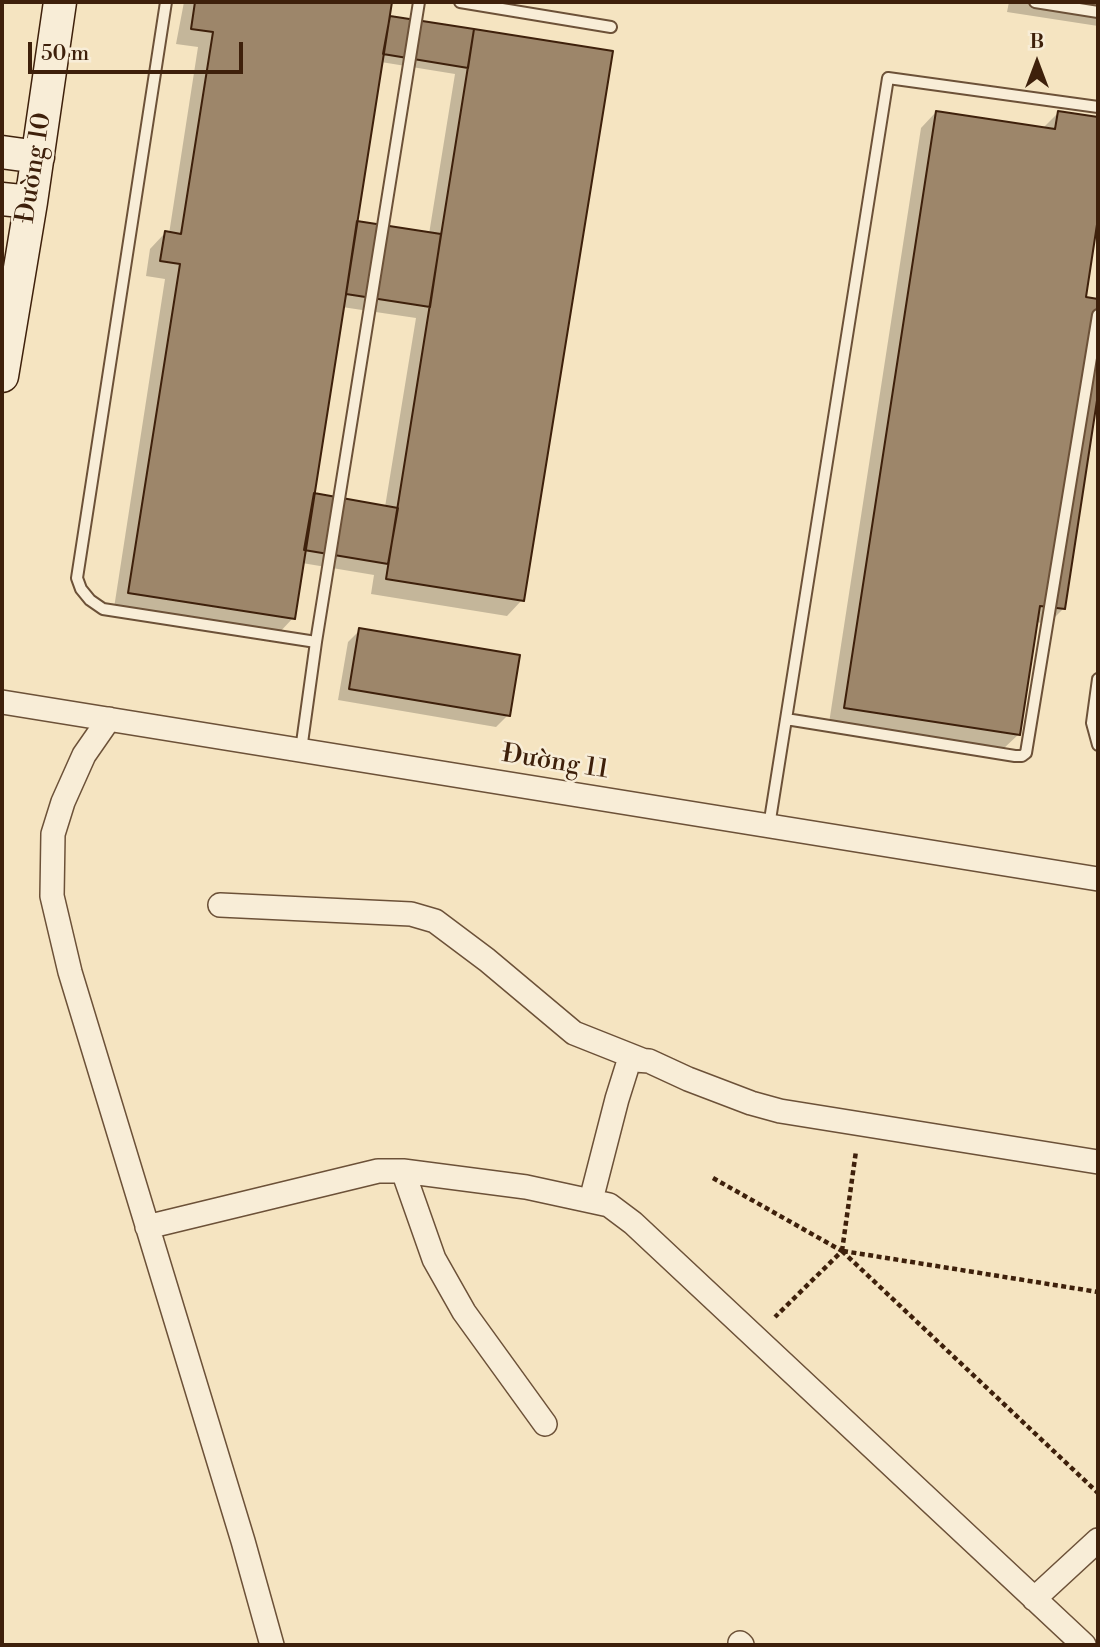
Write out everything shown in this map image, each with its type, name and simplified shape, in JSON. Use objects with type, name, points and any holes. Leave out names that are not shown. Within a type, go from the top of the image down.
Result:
[{"type":"street","name":"Đường 10","points":[[2,376],[16,200],[37,157],[60,2]]},
{"type":"street","points":[[2,152],[37,157]]},
{"type":"street","name":"Đường 11","points":[[2,702],[1098,878]]},
{"type":"street","points":[[109,719],[83,755],[62,802],[53,834],[52,895],[70,972],[272,1645]]},
{"type":"street","points":[[220,905],[411,914],[435,921],[487,960],[574,1033],[751,1103],[780,1111],[1098,1161]]},
{"type":"street","points":[[591,1200],[628,1064],[642,1060]]},
{"type":"street","points":[[147,1227],[378,1171],[403,1171],[526,1187],[608,1205],[633,1223],[1084,1645]]},
{"type":"street","points":[[403,1171],[434,1259],[464,1312],[545,1424]]},
{"type":"street","points":[[1034,1599],[1098,1540]]},
{"type":"lane","points":[[166,2],[77,578],[86,595],[103,608],[316,642]]},
{"type":"lane","points":[[301,750],[419,2]]},
{"type":"lane","points":[[460,2],[611,27]]},
{"type":"lane","points":[[1035,2],[1098,12]]},
{"type":"lane","points":[[769,826],[888,78],[1098,107]]},
{"type":"lane","points":[[786,719],[1015,756],[1026,753],[1098,316]]},
{"type":"lane","points":[[1098,679],[1092,723],[1098,745]]},
{"type":"path","points":[[775,1317],[842,1251],[856,1151]]},
{"type":"path","points":[[713,1178],[842,1251],[1098,1493]]},
{"type":"path","points":[[842,1251],[1098,1292]]},
{"type":"building","points":[[195,2],[392,2],[295,619],[128,593],[180,264],[160,261],[165,231],[181,234],[213,32],[191,29]]},
{"type":"building","points":[[1053,2],[1098,2],[1098,9]]},
{"type":"building","points":[[390,16],[474,29],[468,68],[383,54]]},
{"type":"building","points":[[474,29],[613,51],[524,601],[386,579]]},
{"type":"building","points":[[936,111],[1055,129],[1058,111],[1098,117],[1098,218],[1086,297],[1098,299],[1098,394],[1065,609],[1040,606],[1020,735],[844,708]]},
{"type":"building","points":[[357,221],[441,234],[430,307],[346,294]]},
{"type":"building","points":[[314,493],[398,508],[388,564],[304,550]]},
{"type":"building","points":[[359,628],[520,655],[510,716],[349,689]]}]
